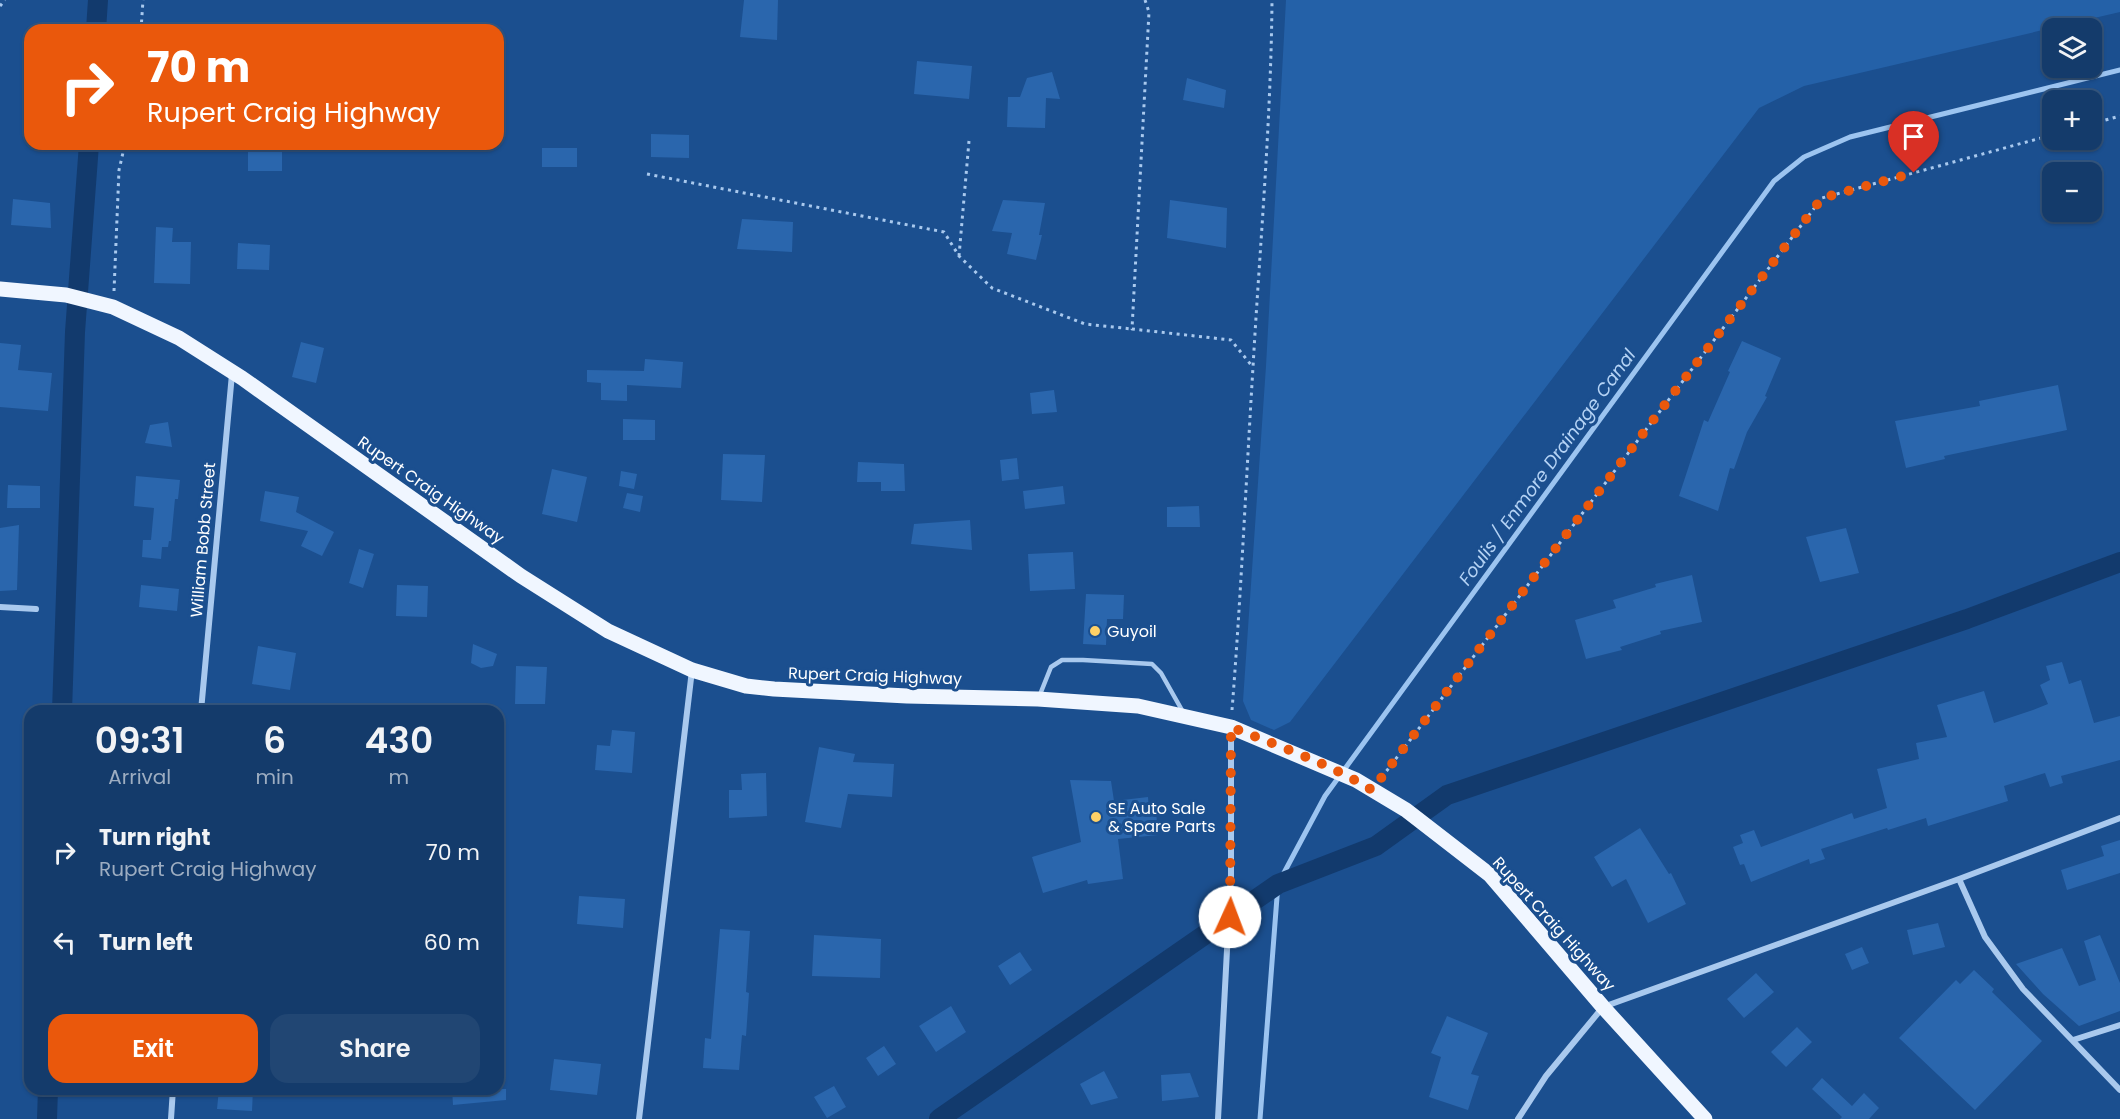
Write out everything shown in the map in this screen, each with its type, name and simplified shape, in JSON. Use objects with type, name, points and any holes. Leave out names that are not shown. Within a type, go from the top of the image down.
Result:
[{"type":"main road","name":"Rupert Craig Highway","points":[[0,289],[66,295],[113,307],[179,338],[232,371],[521,576],[608,631],[692,670],[746,686],[774,689],[907,696],[1038,699],[1138,706],[1231,727],[1356,780],[1406,810],[1490,875],[1603,1007],[1705,1119]]},
{"type":"street","name":"William Bobb Street","points":[[202,705],[232,371]]},
{"type":"street","points":[[0,607],[36,609]]},
{"type":"street","points":[[639,1119],[692,670]]},
{"type":"street","points":[[1218,1119],[1229,938],[1231,727]]},
{"type":"street","points":[[1518,1119],[1546,1076],[1603,1007],[1959,879],[2120,818]]},
{"type":"street","points":[[1959,879],[1985,937],[2023,988],[2120,1090]]},
{"type":"street","points":[[2073,1040],[2120,1025]]},
{"type":"street","points":[[171,1119],[173,1095]]},
{"type":"lane","points":[[1038,699],[1051,667],[1062,660],[1152,664],[1161,673],[1186,717]]},
{"type":"path","points":[[0,6],[5,0]]},
{"type":"path","points":[[141,24],[143,0]]},
{"type":"path","points":[[1132,329],[1149,12],[1145,0]]},
{"type":"path","points":[[1231,727],[1243,578],[1253,367],[1272,71],[1272,0]]},
{"type":"path","points":[[2102,121],[2120,116]]},
{"type":"path","points":[[1372,790],[1822,198],[2042,138]]},
{"type":"path","points":[[959,256],[969,141]]},
{"type":"path","points":[[113,307],[119,170],[124,150]]},
{"type":"path","points":[[647,174],[944,232],[959,256],[992,288],[1085,324],[1231,340],[1253,367]]},
{"type":"shaded area","points":[[1286,0],[2120,0],[2120,12],[2094,18],[2042,18],[2042,30],[1804,86],[1759,108],[1290,722],[1274,730],[1251,720],[1243,701],[1266,366]]},
{"type":"building","points":[[744,0],[778,0],[777,40],[740,37]]},
{"type":"building","points":[[917,61],[972,66],[969,99],[914,94]]},
{"type":"building","points":[[1052,72],[1060,99],[1046,98],[1045,128],[1007,127],[1008,97],[1020,97],[1027,78]]},
{"type":"building","points":[[1187,78],[1226,90],[1224,108],[1183,100]]},
{"type":"building","points":[[651,134],[689,135],[689,158],[651,157]]},
{"type":"building","points":[[542,148],[577,148],[577,167],[542,167]]},
{"type":"building","points":[[248,150],[282,150],[282,171],[248,171]]},
{"type":"building","points":[[13,199],[50,203],[51,228],[11,225]]},
{"type":"building","points":[[1003,200],[1045,203],[1039,235],[1042,235],[1036,260],[1007,254],[1012,233],[992,231]]},
{"type":"building","points":[[1170,200],[1227,208],[1226,248],[1167,238]]},
{"type":"building","points":[[742,219],[793,222],[792,252],[737,249]]},
{"type":"building","points":[[156,227],[173,228],[172,242],[191,242],[190,284],[154,283]]},
{"type":"building","points":[[238,243],[270,245],[269,270],[237,269]]},
{"type":"building","points":[[1742,341],[1781,358],[1765,396],[1767,397],[1747,432],[1734,469],[1730,468],[1718,511],[1679,496],[1704,420],[1708,422]]},
{"type":"building","points":[[301,342],[324,348],[316,383],[292,377]]},
{"type":"building","points":[[0,343],[21,345],[18,370],[52,373],[48,411],[0,407]]},
{"type":"building","points":[[645,359],[683,362],[681,388],[627,385],[627,401],[601,400],[601,383],[587,382],[587,370],[644,371]]},
{"type":"building","points":[[2058,385],[2067,430],[1944,456],[1945,459],[1906,468],[1895,421],[1980,406],[1979,401]]},
{"type":"building","points":[[1054,390],[1057,412],[1032,414],[1030,393]]},
{"type":"building","points":[[623,419],[655,420],[655,440],[623,440]]},
{"type":"building","points":[[168,422],[172,447],[145,443],[150,425]]},
{"type":"building","points":[[723,454],[765,455],[762,502],[721,500]]},
{"type":"building","points":[[1017,458],[1019,479],[1002,481],[1000,460]]},
{"type":"building","points":[[858,462],[904,464],[905,491],[881,491],[881,482],[857,482]]},
{"type":"building","points":[[552,469],[587,477],[577,522],[542,514]]},
{"type":"building","points":[[621,471],[637,474],[634,489],[619,486]]},
{"type":"building","points":[[136,476],[180,480],[178,499],[175,499],[171,541],[168,547],[162,547],[161,559],[142,557],[143,540],[151,540],[154,508],[134,506]]},
{"type":"building","points":[[8,485],[40,486],[40,508],[7,508]]},
{"type":"building","points":[[1063,486],[1065,504],[1025,509],[1023,491]]},
{"type":"building","points":[[265,491],[299,497],[296,512],[334,532],[322,556],[301,546],[308,531],[260,521]]},
{"type":"building","points":[[627,493],[643,496],[640,512],[623,508]]},
{"type":"building","points":[[1199,506],[1200,527],[1167,527],[1167,507]]},
{"type":"building","points":[[970,520],[972,550],[911,544],[914,524]]},
{"type":"building","points":[[19,525],[17,590],[0,591],[0,528]]},
{"type":"building","points":[[1846,528],[1859,573],[1820,582],[1806,537]]},
{"type":"building","points":[[359,549],[374,554],[363,588],[349,583]]},
{"type":"building","points":[[1073,552],[1075,589],[1030,591],[1028,554]]},
{"type":"building","points":[[1692,575],[1702,622],[1660,631],[1661,634],[1620,647],[1622,650],[1586,659],[1575,620],[1616,608],[1613,600],[1656,587],[1655,584]]},
{"type":"building","points":[[141,585],[179,589],[177,611],[139,607]]},
{"type":"building","points":[[397,585],[428,586],[427,617],[396,616]]},
{"type":"building","points":[[1086,594],[1124,595],[1123,619],[1107,619],[1106,645],[1083,644]]},
{"type":"building","points":[[473,644],[497,654],[493,666],[481,668],[471,663]]},
{"type":"building","points":[[258,646],[296,653],[290,690],[252,684]]},
{"type":"building","points":[[2062,662],[2069,684],[2081,680],[2094,723],[2120,716],[2120,760],[2061,776],[2063,783],[2050,787],[2045,773],[2004,786],[2008,801],[1928,826],[1926,818],[1888,830],[1887,828],[1821,849],[1825,859],[1810,864],[1809,859],[1751,882],[1744,864],[1740,865],[1733,847],[1743,843],[1740,835],[1754,830],[1761,847],[1852,813],[1854,819],[1887,808],[1877,769],[1919,759],[1916,743],[1947,737],[1937,705],[1984,691],[1994,723],[2033,710],[2048,704],[2040,685],[2050,680],[2046,666]]},
{"type":"building","points":[[516,666],[547,667],[545,704],[515,704]]},
{"type":"building","points":[[612,730],[635,732],[632,773],[595,770],[597,745],[610,746]]},
{"type":"building","points":[[819,747],[855,754],[853,762],[894,764],[892,797],[848,794],[841,828],[805,822]]},
{"type":"building","points":[[766,773],[767,816],[729,818],[729,790],[742,790],[741,774]]},
{"type":"building","points":[[1070,780],[1111,781],[1114,801],[1148,797],[1149,812],[1156,811],[1158,835],[1118,839],[1123,879],[1088,884],[1087,880],[1043,893],[1032,857],[1081,842]]},
{"type":"building","points":[[1640,828],[1669,874],[1671,873],[1686,904],[1648,923],[1626,879],[1612,887],[1594,857]]},
{"type":"building","points":[[2120,840],[2120,873],[2067,890],[2061,870],[2104,856],[2101,846]]},
{"type":"building","points":[[579,896],[625,899],[623,928],[577,924]]},
{"type":"building","points":[[1938,923],[1945,947],[1913,955],[1907,930]]},
{"type":"building","points":[[720,929],[750,931],[746,1036],[742,1035],[739,1070],[703,1068],[705,1038],[711,1039]]},
{"type":"building","points":[[814,935],[881,939],[880,978],[812,976]]},
{"type":"building","points":[[2100,935],[2120,983],[2120,1011],[2079,1026],[2043,994],[2016,964],[2062,948],[2079,986],[2096,980],[2084,941]]},
{"type":"building","points":[[1862,947],[1869,963],[1852,970],[1845,954]]},
{"type":"building","points":[[1020,952],[1032,970],[1010,985],[998,966]]},
{"type":"building","points":[[1974,970],[1994,989],[1992,992],[2042,1041],[1975,1110],[1899,1038],[1956,980],[1960,984]]},
{"type":"building","points":[[1756,973],[1774,992],[1744,1018],[1727,999]]},
{"type":"building","points":[[951,1006],[966,1032],[936,1052],[919,1026]]},
{"type":"building","points":[[1447,1016],[1488,1033],[1471,1074],[1479,1076],[1468,1110],[1429,1097],[1441,1057],[1431,1053]]},
{"type":"building","points":[[1797,1027],[1812,1042],[1786,1067],[1771,1052]]},
{"type":"building","points":[[884,1046],[896,1064],[878,1076],[866,1058]]},
{"type":"building","points":[[554,1059],[601,1064],[597,1095],[550,1090]]},
{"type":"building","points":[[1104,1071],[1118,1098],[1091,1105],[1080,1084]]},
{"type":"building","points":[[1190,1073],[1199,1097],[1162,1101],[1161,1075]]},
{"type":"building","points":[[1822,1078],[1852,1106],[1864,1093],[1879,1108],[1869,1119],[1840,1119],[1842,1117],[1812,1089]]},
{"type":"building","points":[[834,1086],[846,1107],[827,1118],[814,1097]]},
{"type":"building","points":[[504,1089],[506,1089],[506,1100],[453,1105],[452,1095],[504,1095]]},
{"type":"building","points":[[218,1095],[253,1095],[252,1111],[217,1109]]},
{"type":"waterway","points":[[96,24],[98,0]]},
{"type":"waterway","name":"Foulis / Enmore Drainage Canal","points":[[1260,1119],[1278,884],[1325,796],[1774,181],[1804,157],[1850,137],[2120,70]]},
{"type":"waterway","points":[[62,705],[75,332],[89,150]]},
{"type":"waterway","points":[[939,1119],[1278,884],[1376,846],[1447,795],[1967,619],[2120,562]]},
{"type":"waterway","points":[[47,1119],[48,1095]]},
{"type":"place","name":"Guyoil","points":[[1095,631]]},
{"type":"place","name":"SE Auto Sale & Spare Parts","points":[[1096,817]]},
{"type":"route","points":[[1230,917],[1231,727],[1356,780],[1372,790],[1822,198],[1914,173]]}]
